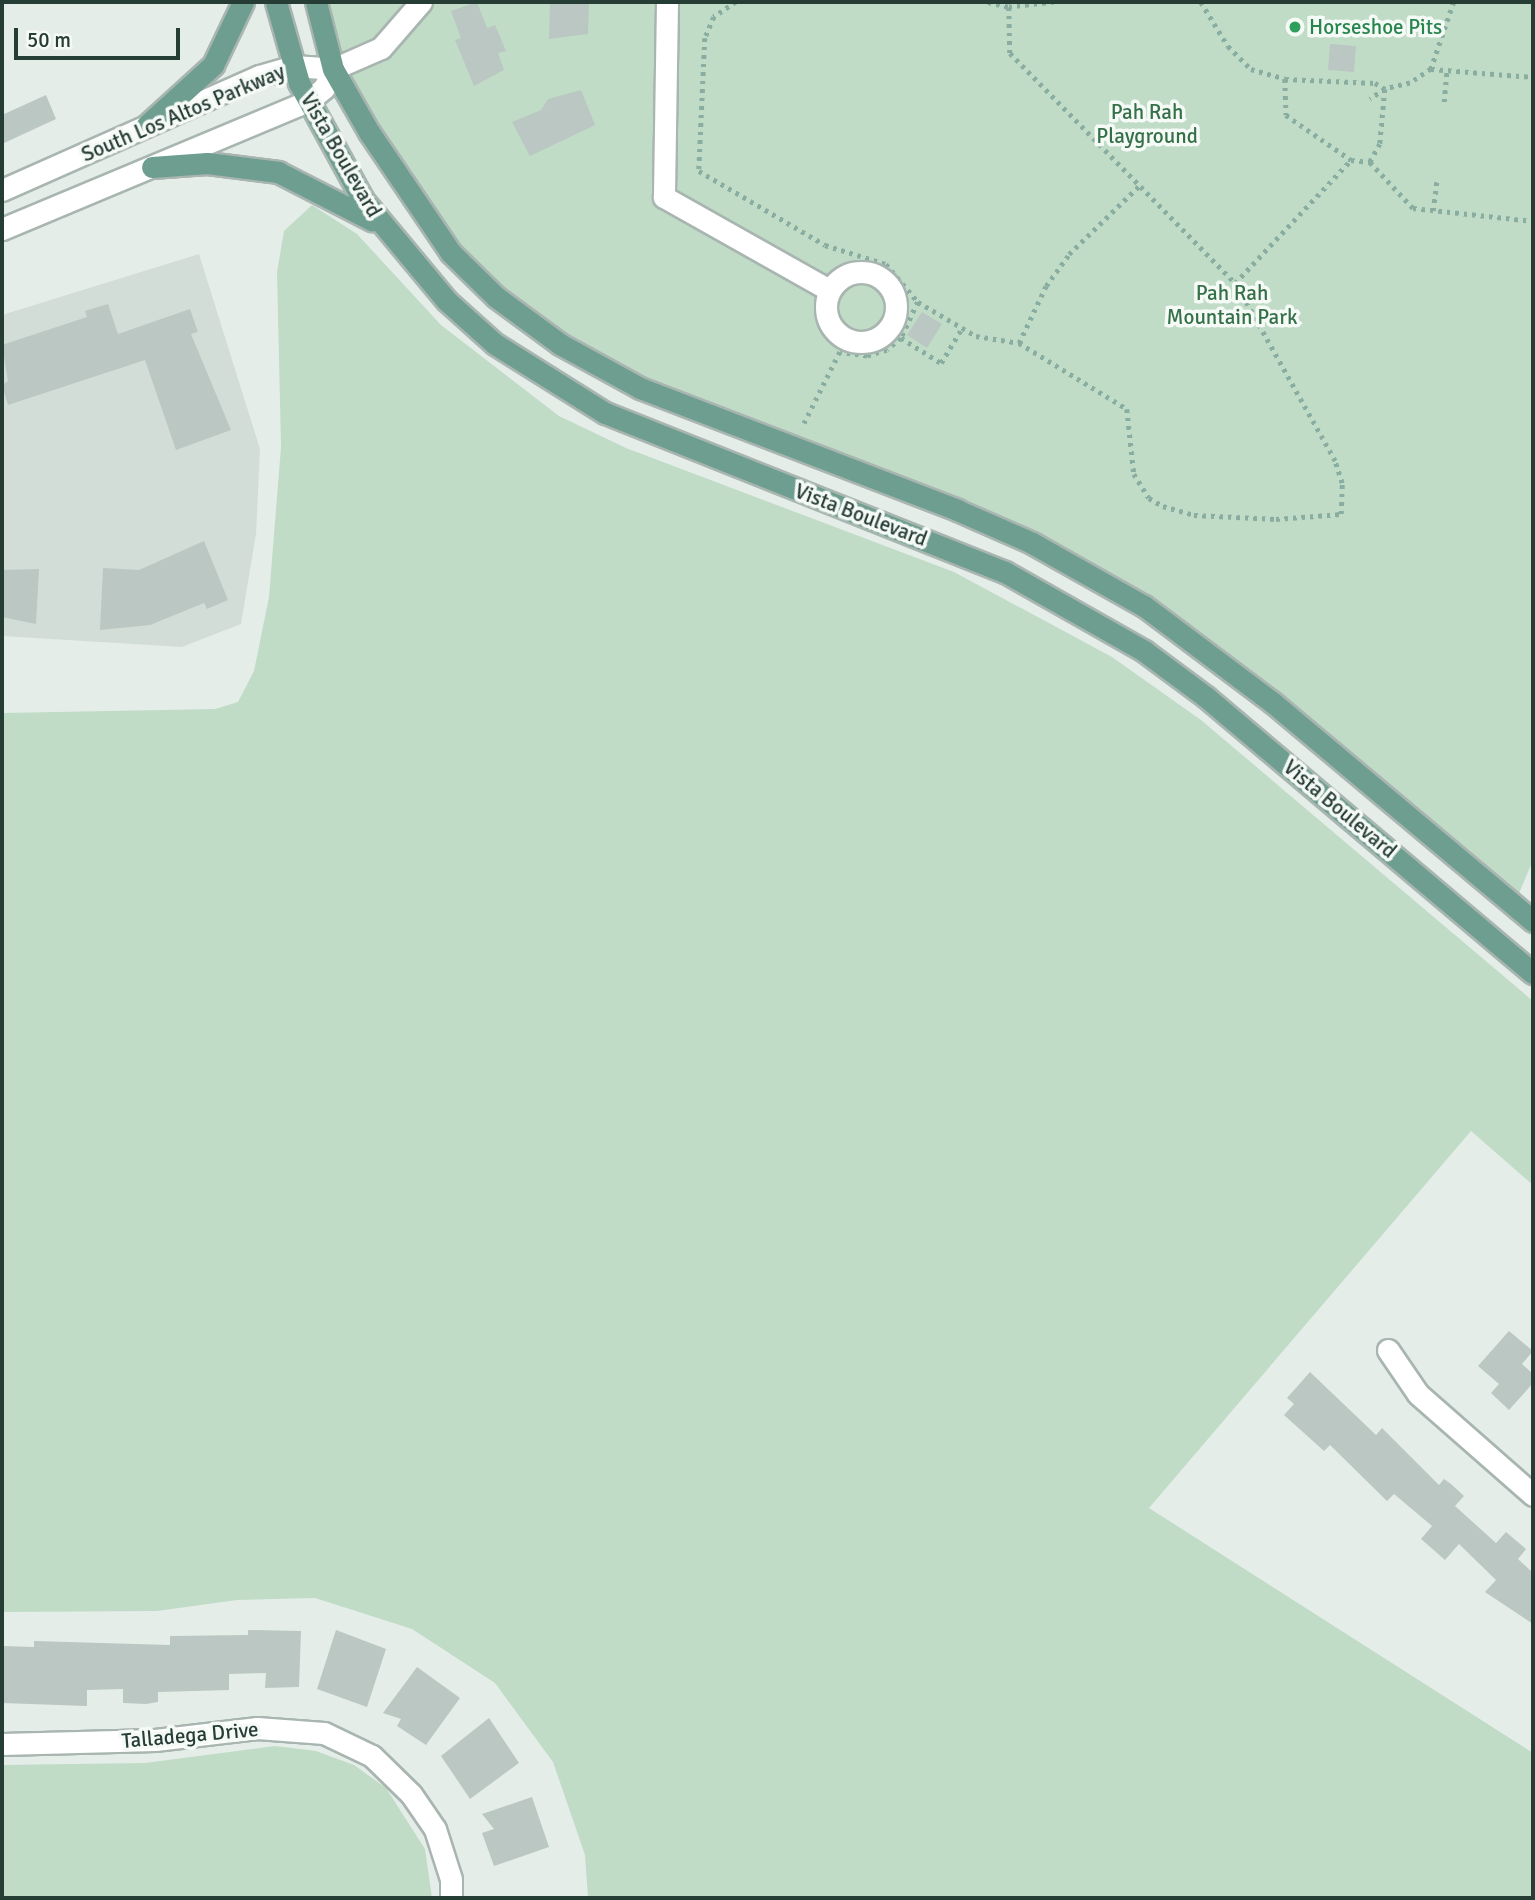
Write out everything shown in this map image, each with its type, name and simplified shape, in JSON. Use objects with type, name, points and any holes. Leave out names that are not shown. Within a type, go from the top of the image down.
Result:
[{"type":"main road","points":[[146,126],[214,65],[243,2]]},
{"type":"main road","name":"Vista Boulevard","points":[[276,2],[293,66],[308,101],[383,226],[457,309],[495,344],[556,386],[726,464],[1005,572],[1144,651],[1533,973]]},
{"type":"main road","name":"Vista Boulevard","points":[[316,2],[333,69],[405,191],[451,253],[560,344],[640,388],[1019,537],[1134,600],[1223,662],[1533,921]]},
{"type":"main road","points":[[152,167],[207,163],[278,172],[383,226]]},
{"type":"street","points":[[333,69],[382,48],[421,2]]},
{"type":"street","points":[[667,2],[664,197],[829,290]]},
{"type":"street","name":"South Los Altos Parkway","points":[[2,190],[146,126],[293,66],[333,69],[324,88],[308,101],[2,229]]},
{"type":"street","points":[[1388,1350],[1418,1394],[1533,1495]]},
{"type":"street","name":"Talladega Drive","points":[[2,1744],[155,1740],[257,1728],[324,1733],[372,1756],[411,1794],[435,1829],[451,1879],[450,1898]]},
{"type":"path","points":[[736,2],[714,17],[705,38],[699,171],[825,245],[886,264],[918,302],[961,330],[994,343],[1019,343],[1127,409],[1134,474],[1149,498],[1163,506],[1194,515],[1263,519],[1341,514],[1342,483],[1335,461],[1235,283],[1016,61],[1008,42],[1009,7]]},
{"type":"path","points":[[988,2],[1009,7],[1054,2]]},
{"type":"path","points":[[1201,2],[1242,62],[1285,79],[1376,83],[1385,89]]},
{"type":"path","points":[[1432,69],[1454,2]]},
{"type":"path","points":[[1444,102],[1447,68]]},
{"type":"path","points":[[1370,99],[1385,89],[1410,83],[1432,69],[1447,68],[1533,77]]},
{"type":"path","points":[[1285,79],[1286,115],[1351,160],[1370,162],[1407,205],[1433,212],[1533,221]]},
{"type":"path","points":[[1370,162],[1378,153],[1385,89]]},
{"type":"path","points":[[1235,283],[1351,160]]},
{"type":"path","points":[[1433,212],[1437,180]]},
{"type":"path","points":[[1019,343],[1046,286],[1069,254],[1139,186]]},
{"type":"path","points":[[802,428],[840,352],[877,354],[901,338],[918,302]]},
{"type":"path","points":[[901,338],[941,363],[961,330]]},
{"type":"shaded area","points":[[199,254],[260,449],[256,534],[241,624],[182,647],[2,636],[2,315]]},
{"type":"green space","name":"Pah Rah Mountain Park","points":[[313,2],[1533,2],[1533,860],[1515,903],[1105,580],[670,397],[527,317],[410,202]]},
{"type":"green space","points":[[312,205],[357,234],[441,325],[559,416],[626,448],[954,572],[1112,657],[1201,720],[1533,1001],[1533,1185],[1471,1131],[1149,1508],[1533,1753],[1533,1898],[588,1898],[585,1855],[553,1762],[495,1683],[412,1629],[315,1598],[237,1600],[157,1611],[2,1612],[2,713],[215,709],[238,702],[254,671],[269,597],[281,447],[277,272],[284,231]]},
{"type":"green space","points":[[275,1746],[316,1751],[354,1765],[386,1788],[425,1849],[432,1898],[2,1898],[2,1765],[145,1763]]},
{"type":"building","points":[[477,2],[487,28],[495,25],[506,51],[498,53],[504,70],[474,86],[455,40],[461,38],[451,11]]},
{"type":"building","points":[[550,2],[589,2],[588,34],[549,39]]},
{"type":"building","points":[[1330,44],[1356,46],[1354,72],[1328,70]]},
{"type":"building","points":[[581,90],[595,125],[530,156],[512,122],[541,110],[548,99]]},
{"type":"building","points":[[46,95],[56,119],[2,144],[2,115]]},
{"type":"building","points":[[108,304],[118,334],[190,309],[198,332],[191,334],[231,430],[176,450],[145,360],[8,405],[2,385],[8,381],[2,345],[87,317],[85,311]]},
{"type":"building","points":[[922,312],[942,324],[927,348],[907,335]]},
{"type":"building","points":[[204,541],[228,600],[207,609],[204,603],[150,625],[100,630],[103,568],[139,570]]},
{"type":"building","points":[[39,569],[36,624],[2,617],[2,570]]},
{"type":"building","points":[[1509,1331],[1533,1351],[1522,1364],[1533,1374],[1533,1383],[1509,1410],[1491,1393],[1499,1384],[1478,1366]]},
{"type":"building","points":[[1310,1372],[1376,1435],[1382,1428],[1439,1485],[1444,1479],[1451,1484],[1464,1496],[1455,1506],[1496,1543],[1506,1532],[1526,1549],[1518,1559],[1533,1573],[1533,1624],[1485,1592],[1496,1580],[1459,1544],[1445,1560],[1421,1539],[1432,1526],[1394,1494],[1387,1501],[1330,1445],[1324,1451],[1284,1415],[1294,1404],[1287,1398]]},
{"type":"building","points":[[248,1630],[301,1631],[299,1687],[265,1688],[266,1673],[229,1674],[229,1690],[158,1692],[158,1702],[146,1704],[123,1703],[123,1689],[87,1690],[87,1706],[2,1703],[2,1646],[34,1647],[34,1641],[170,1645],[170,1636],[248,1635]]},
{"type":"building","points":[[336,1630],[386,1649],[367,1707],[317,1689]]},
{"type":"building","points":[[417,1667],[460,1698],[426,1745],[397,1726],[401,1719],[383,1713]]},
{"type":"building","points":[[489,1718],[519,1763],[470,1799],[441,1756]]},
{"type":"building","points":[[532,1797],[549,1847],[494,1866],[482,1833],[494,1829],[482,1814]]},
{"type":"place","name":"Horseshoe Pits","points":[[1295,27]]},
{"type":"park label","name":"Pah Rah Playground","points":[[1147,124]]}]
